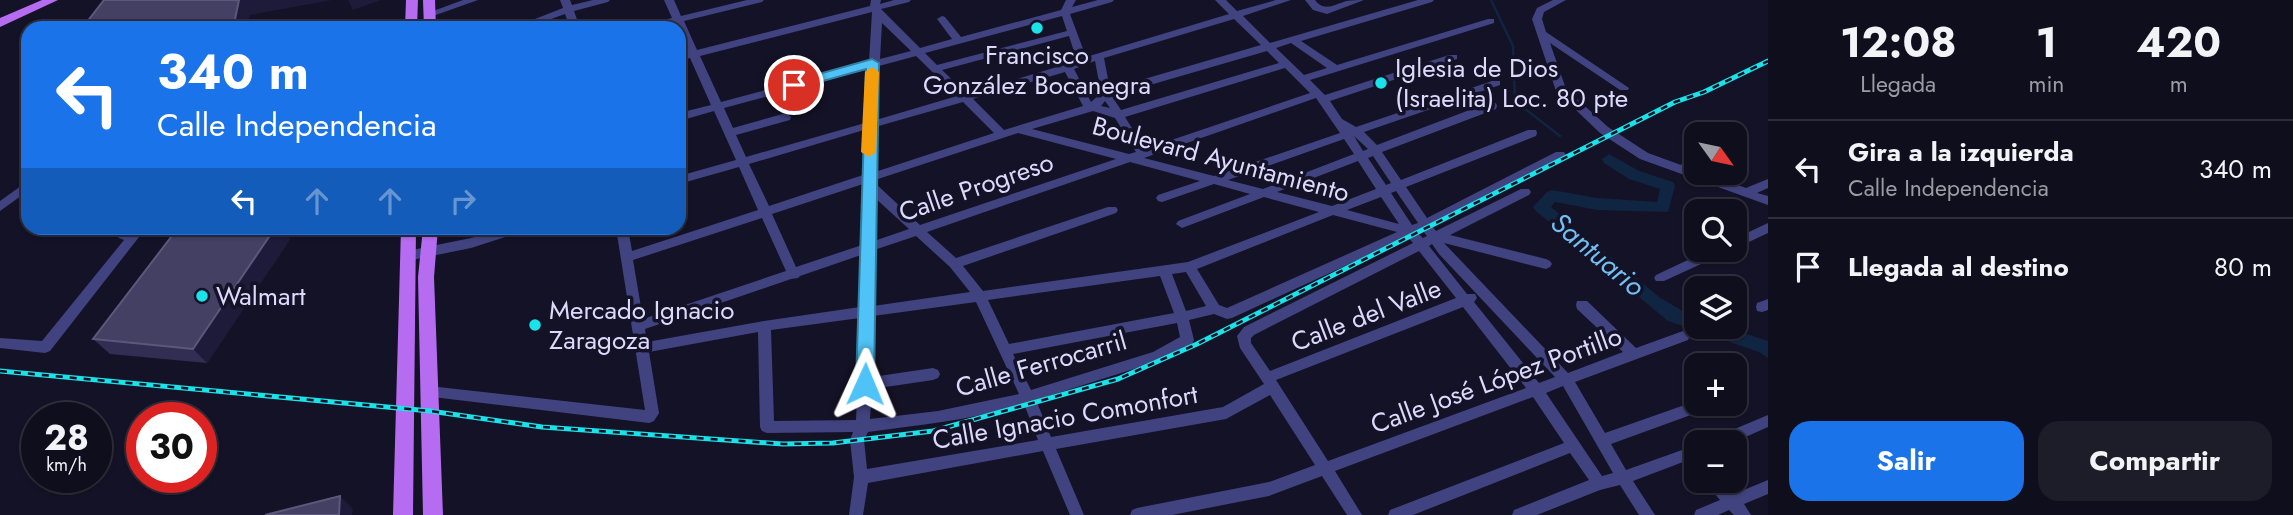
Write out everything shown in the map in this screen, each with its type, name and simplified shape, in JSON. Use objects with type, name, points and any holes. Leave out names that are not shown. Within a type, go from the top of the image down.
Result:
[{"type":"main road","points":[[0,13],[29,0]]},
{"type":"main road","points":[[0,23],[51,0]]},
{"type":"main road","points":[[411,21],[412,0]]},
{"type":"main road","points":[[429,0],[430,21]]},
{"type":"main road","points":[[403,515],[408,235]]},
{"type":"main road","points":[[429,235],[426,278],[433,515]]},
{"type":"main road","points":[[407,260],[426,278]]},
{"type":"street","points":[[430,21],[473,0]]},
{"type":"street","points":[[532,21],[567,5],[605,0]]},
{"type":"street","points":[[669,0],[678,20]]},
{"type":"street","points":[[674,21],[759,0]]},
{"type":"street","points":[[686,56],[874,5],[906,0]]},
{"type":"street","points":[[1070,0],[1065,12],[1070,33],[1083,62]]},
{"type":"street","points":[[686,115],[1108,0]]},
{"type":"street","points":[[1220,0],[1303,79],[1350,133],[1374,149],[1424,225],[1467,300],[1536,390],[1599,482]]},
{"type":"street","points":[[686,178],[1068,68],[1286,0]]},
{"type":"street","points":[[1313,4],[1327,11],[1359,0]]},
{"type":"street","points":[[626,258],[868,182],[1002,134],[1091,108],[1106,94],[1429,0]]},
{"type":"street","points":[[1561,0],[1540,10],[1537,19],[1561,91],[1631,149],[1684,170]]},
{"type":"street","points":[[874,5],[963,98],[1002,134]]},
{"type":"street","points":[[856,515],[861,477],[857,440],[863,426],[865,384],[874,5]]},
{"type":"street","points":[[942,19],[958,40]]},
{"type":"street","points":[[1303,79],[1491,21]]},
{"type":"street","points":[[1540,32],[1624,88]]},
{"type":"street","points":[[937,68],[1070,33]]},
{"type":"street","points":[[686,37],[794,275]]},
{"type":"street","points":[[1292,39],[1335,69]]},
{"type":"street","points":[[1099,57],[1106,94],[1137,156]]},
{"type":"street","name":"Calle Progreso","points":[[638,327],[1137,156],[1453,57]]},
{"type":"street","points":[[1068,68],[1091,108],[1118,115],[1287,64]]},
{"type":"street","points":[[1162,198],[1496,83]]},
{"type":"street","points":[[1182,224],[1492,106]]},
{"type":"street","points":[[729,132],[786,117]]},
{"type":"street","name":"Boulevard Ayuntamiento","points":[[1021,130],[1137,156],[1211,181],[1410,231]]},
{"type":"street","points":[[1350,133],[1359,155],[1410,231],[1431,240],[1546,264]]},
{"type":"street","points":[[642,348],[979,295],[1189,267],[1532,134]]},
{"type":"street","points":[[1004,350],[1214,309],[1227,314],[1424,225],[1560,155]]},
{"type":"street","points":[[868,182],[954,264],[979,295],[1027,397],[1077,515]]},
{"type":"street","points":[[1746,193],[1768,183]]},
{"type":"street","points":[[1727,186],[1768,201]]},
{"type":"street","points":[[0,207],[21,190]]},
{"type":"street","points":[[1355,515],[1268,383],[1245,344],[1244,336],[1249,331],[1525,192]]},
{"type":"street","points":[[954,264],[1112,210]]},
{"type":"street","points":[[1747,238],[1768,228]]},
{"type":"street","points":[[0,342],[45,347],[134,235]]},
{"type":"street","points":[[407,260],[494,235]]},
{"type":"street","points":[[429,391],[649,417],[652,413],[623,235]]},
{"type":"street","points":[[1431,240],[1567,381],[1600,441],[1648,515]]},
{"type":"street","points":[[1660,278],[1695,262]]},
{"type":"street","points":[[1189,267],[1214,309]]},
{"type":"street","points":[[1164,270],[1182,317]]},
{"type":"street","name":"Calle del Valle","points":[[1268,383],[1482,294]]},
{"type":"street","points":[[1582,305],[1634,355]]},
{"type":"street","name":"Calle Ferrocarril","points":[[764,327],[767,426],[863,426],[938,417],[1006,404],[1146,360],[1187,340],[1182,317]]},
{"type":"street","name":"Calle José López Portillo","points":[[1137,515],[1269,489],[1684,336]]},
{"type":"street","points":[[865,384],[933,374]]},
{"type":"street","name":"Calle Ignacio Comonfort","points":[[861,477],[1226,413],[1268,383]]},
{"type":"street","points":[[1600,441],[1684,411]]},
{"type":"street","points":[[1747,430],[1768,421]]},
{"type":"street","points":[[1395,515],[1574,445]]},
{"type":"street","points":[[1519,515],[1599,482],[1623,478],[1684,459]]},
{"type":"street","points":[[1701,515],[1768,487]]},
{"type":"street","points":[[1722,493],[1744,515]]},
{"type":"building","points":[[104,0],[239,0],[235,21],[88,21]]},
{"type":"building","name":"Walmart","points":[[173,235],[270,235],[193,349],[93,339]]},
{"type":"building","points":[[340,496],[339,515],[265,515]]},
{"type":"waterway","points":[[1491,0],[1513,46],[1515,101],[1560,136]]},
{"type":"waterway","name":"Santuario","points":[[1609,159],[1634,175],[1668,186],[1663,208],[1597,204],[1552,196],[1541,207],[1663,310],[1684,322]]},
{"type":"waterway","name":"Santuario","points":[[1740,339],[1765,347],[1768,351]]},
{"type":"railway","points":[[0,371],[430,411],[542,427],[783,444],[833,443],[933,431],[1118,379],[1197,344],[1675,102],[1704,92],[1768,61]]},
{"type":"slow traffic","points":[[869,152],[872,72]]},
{"type":"place","name":"Francisco González Bocanegra","points":[[1037,28]]},
{"type":"place","name":"Iglesia de Dios (Israelita) Loc. 80 pte","points":[[1381,83]]},
{"type":"place","name":"Walmart","points":[[202,296]]},
{"type":"place","name":"Mercado Ignacio Zaragoza","points":[[535,325]]},
{"type":"route","points":[[794,85],[872,63],[865,384]]}]
